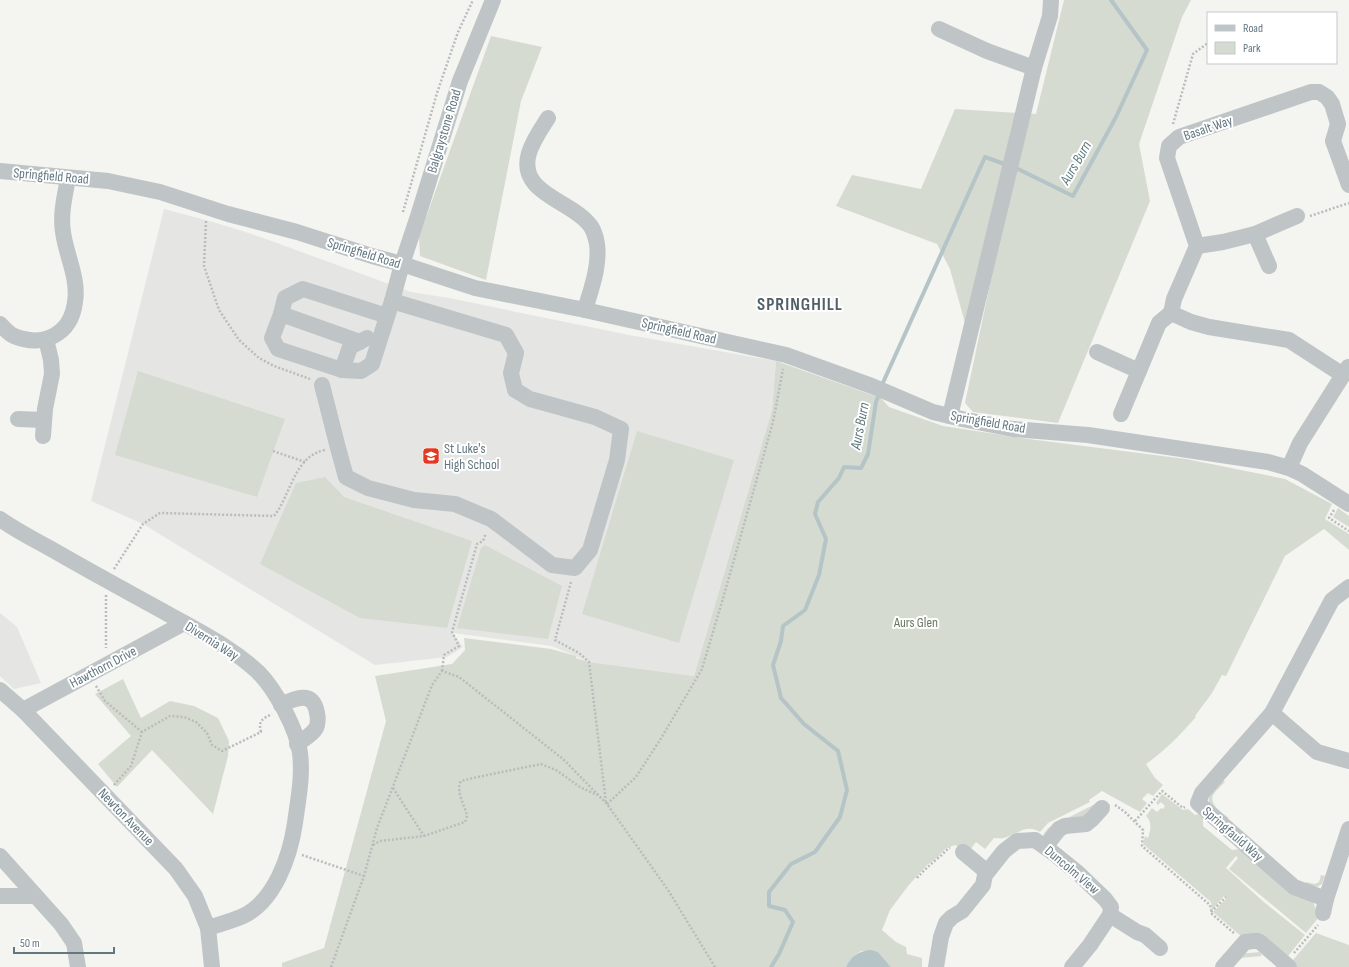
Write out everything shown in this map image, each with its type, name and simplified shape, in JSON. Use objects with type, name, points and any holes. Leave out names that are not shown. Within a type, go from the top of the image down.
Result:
[{"type":"street","name":"Balgraystone Road","points":[[493,0],[460,81],[402,264],[390,308],[372,364],[361,371],[342,370],[278,349],[272,338],[285,298],[303,289],[390,308],[506,335],[516,353],[511,373],[515,390],[530,399],[595,417],[621,430],[617,460],[590,550],[575,568],[573,568]]},
{"type":"street","points":[[950,416],[1034,68],[1050,16],[1051,0]]},
{"type":"street","points":[[939,29],[987,51],[1034,68]]},
{"type":"street","name":"Basalt Way","points":[[1197,246],[1167,158],[1169,146],[1180,137],[1312,92],[1319,92],[1327,97],[1332,104],[1338,124],[1333,141],[1349,185]]},
{"type":"street","points":[[548,118],[536,137],[529,153],[527,167],[531,180],[540,189],[569,207],[590,224],[597,243],[597,262],[585,310]]},
{"type":"street","name":"Springfield Road","points":[[0,171],[108,181],[160,192],[402,264],[475,288],[585,310],[786,355],[872,386],[934,412],[950,416],[1013,429],[1088,434],[1268,462],[1289,468],[1317,482],[1345,501]]},
{"type":"street","points":[[0,324],[13,335],[32,341],[46,339],[58,333],[68,324],[75,302],[76,288],[63,232],[62,209],[68,178]]},
{"type":"street","points":[[1121,414],[1159,323],[1170,312],[1174,299],[1197,246],[1223,242],[1255,234],[1297,216]]},
{"type":"street","points":[[1255,234],[1269,266]]},
{"type":"street","points":[[1170,312],[1191,322],[1209,328],[1289,340],[1346,370],[1300,443],[1289,468]]},
{"type":"street","points":[[281,314],[360,342]]},
{"type":"street","points":[[342,370],[350,347],[370,337],[380,336]]},
{"type":"street","points":[[18,419],[43,428],[52,374],[51,360],[46,339]]},
{"type":"street","points":[[1097,352],[1139,371]]},
{"type":"street","points":[[322,385],[346,477],[368,488],[414,500],[455,504],[491,519],[552,565],[573,568]]},
{"type":"street","name":"Divernia Way","points":[[0,519],[229,648],[259,673],[276,696],[291,723],[300,752],[301,778],[289,851],[280,875],[273,888],[258,905],[244,915],[208,928]]},
{"type":"street","name":"Springfauld Way","points":[[1349,587],[1332,600],[1272,713],[1202,793],[1198,803],[1294,887],[1324,906],[1349,829]]},
{"type":"street","name":"Hawthorn Drive","points":[[23,710],[184,623]]},
{"type":"street","name":"Newton Avenue","points":[[0,690],[23,710],[176,869],[195,896],[208,928],[212,967]]},
{"type":"street","points":[[282,706],[297,697],[308,699],[316,705],[318,716],[317,727],[310,735],[297,744]]},
{"type":"street","points":[[1272,713],[1317,752],[1349,761]]},
{"type":"street","points":[[1045,847],[1059,829],[1065,826],[1086,824],[1108,806]]},
{"type":"street","name":"Duncolm View","points":[[936,967],[941,937],[946,923],[962,911],[983,885],[987,872],[1004,851],[1017,841],[1035,840],[1078,873],[1085,882],[1105,898],[1111,907],[1110,915]]},
{"type":"street","points":[[963,852],[987,872]]},
{"type":"street","points":[[0,856],[61,924],[74,943],[78,967]]},
{"type":"street","points":[[0,896],[35,896]]},
{"type":"street","points":[[1072,967],[1090,945],[1110,915],[1137,932],[1145,935],[1160,948]]},
{"type":"street","points":[[1223,967],[1245,942],[1252,940],[1259,941],[1291,961]]},
{"type":"path","points":[[402,215],[437,93],[458,32],[473,0]]},
{"type":"path","points":[[1169,146],[1173,120],[1193,54],[1207,44]]},
{"type":"path","points":[[1297,216],[1299,220],[1349,203]]},
{"type":"path","points":[[207,207],[204,266],[219,310],[238,340],[259,358],[274,366],[322,385]]},
{"type":"path","points":[[606,804],[636,777],[702,669],[773,422],[786,355]]},
{"type":"path","points":[[106,665],[106,580],[143,524],[160,513],[274,516],[281,508],[298,470],[305,462],[318,452],[338,448]]},
{"type":"path","points":[[273,451],[305,462]]},
{"type":"path","points":[[1345,501],[1329,518],[1349,531]]},
{"type":"path","points":[[331,967],[364,876],[377,828],[432,685],[442,671],[444,655],[459,646],[452,632],[477,544],[483,541],[491,519]]},
{"type":"path","points":[[573,568],[574,571],[555,640],[579,654],[589,662],[606,804]]},
{"type":"path","points":[[442,671],[459,677],[563,759],[600,796],[668,890],[715,967]]},
{"type":"path","points":[[88,675],[105,701],[142,732]]},
{"type":"path","points":[[105,794],[131,766],[142,732],[170,716],[184,717],[196,722],[208,733],[212,744],[222,751],[262,732],[260,726],[262,719],[282,706]]},
{"type":"path","points":[[373,845],[380,841],[424,836],[465,822],[468,816],[459,793],[459,785],[461,781],[472,778],[541,764],[556,770],[580,787],[600,796]]},
{"type":"path","points":[[393,788],[424,836]]},
{"type":"path","points":[[1135,821],[1162,791],[1183,808],[1198,803]]},
{"type":"path","points":[[1108,806],[1125,812],[1135,821],[1143,830],[1142,846],[1210,905],[1212,914],[1245,942]]},
{"type":"path","points":[[917,878],[927,866],[940,857],[946,849],[955,847],[963,852]]},
{"type":"path","points":[[289,851],[364,876]]},
{"type":"path","points":[[1211,912],[1226,897]]},
{"type":"path","points":[[1291,961],[1312,932]]},
{"type":"shaded area","name":"St Luke's High School","points":[[164,209],[255,235],[411,292],[449,298],[629,335],[776,361],[772,410],[694,676],[589,662],[552,646],[453,633],[463,647],[447,657],[375,665],[143,524],[91,501]]},
{"type":"shaded area","points":[[0,613],[17,627],[41,683],[14,689],[0,676]]},
{"type":"shaded area","points":[[871,950],[878,952],[891,967],[846,967],[856,954]]},
{"type":"green space","points":[[1064,0],[1191,0],[1182,17],[1139,144],[1150,201],[1058,423],[973,412],[965,403],[990,284],[967,330],[950,269],[937,244],[836,206],[852,175],[921,189],[955,109],[1036,114]]},
{"type":"green space","points":[[491,36],[542,47],[521,101],[486,280],[420,256],[419,237]]},
{"type":"green space","name":"Aurs Glen","points":[[776,361],[881,398],[889,407],[943,426],[1021,438],[1186,459],[1285,479],[1332,504],[1325,519],[1349,534],[1349,550],[1324,529],[1285,556],[1226,676],[1222,675],[1212,693],[1190,724],[1167,748],[1146,764],[1155,778],[1163,785],[1153,796],[1148,793],[1142,799],[1147,803],[1140,812],[1102,791],[1089,800],[1090,802],[1048,823],[1040,832],[1026,829],[1009,837],[994,838],[985,849],[976,842],[970,850],[960,848],[955,845],[945,849],[938,857],[927,865],[908,886],[890,910],[882,930],[896,942],[906,947],[907,954],[922,958],[922,967],[891,967],[878,952],[861,951],[855,955],[846,967],[282,967],[282,963],[324,948],[386,721],[375,676],[452,664],[465,650],[464,638],[551,649],[576,656],[576,658],[589,662],[694,676],[772,410]]},
{"type":"green space","points":[[138,371],[285,419],[257,497],[115,455]]},
{"type":"green space","points":[[637,431],[734,460],[679,643],[582,614]]},
{"type":"green space","points":[[325,477],[344,497],[472,541],[447,628],[360,618],[260,564],[296,483]]},
{"type":"green space","points":[[1338,508],[1349,516],[1349,527],[1333,517]]},
{"type":"green space","points":[[485,545],[562,586],[548,639],[457,628],[481,548]]},
{"type":"green space","points":[[123,679],[141,718],[170,701],[194,706],[218,718],[229,741],[228,756],[213,814],[152,750],[117,787],[98,764],[131,736],[95,694]]},
{"type":"green space","points":[[1222,780],[1225,782],[1214,793],[1212,799],[1217,808],[1229,818],[1225,820],[1213,809],[1209,801],[1212,792]]},
{"type":"green space","points":[[1162,794],[1183,810],[1188,809],[1195,815],[1199,814],[1203,817],[1203,826],[1232,850],[1241,849],[1312,899],[1317,912],[1316,917],[1319,917],[1306,933],[1229,869],[1238,858],[1236,856],[1226,868],[1265,903],[1305,935],[1288,956],[1262,933],[1244,934],[1242,937],[1213,912],[1227,898],[1224,896],[1212,910],[1211,902],[1143,844],[1145,836],[1148,838],[1150,829],[1150,823],[1146,816],[1152,808],[1157,812],[1161,808],[1163,809],[1165,806],[1161,802],[1158,805],[1156,803]]},
{"type":"green space","points":[[1103,800],[1110,805],[1105,812],[1090,814],[1046,837],[1043,835],[1048,828]]},
{"type":"green space","points":[[1321,875],[1325,876],[1322,884],[1315,888],[1305,885],[1306,882],[1315,884],[1319,882]]},
{"type":"green space","points":[[1316,933],[1349,945],[1349,967],[1297,967],[1293,960]]},
{"type":"green space","points":[[1260,952],[1262,956],[1240,958],[1238,954]]},
{"type":"waterway","name":"Aurs Burn","points":[[1014,167],[1073,196],[1116,117],[1147,50],[1111,0]]},
{"type":"waterway","name":"Aurs Burn","points":[[881,387],[985,157],[1007,165]]},
{"type":"waterway","name":"Aurs Burn","points":[[771,967],[779,954],[793,922],[785,910],[769,906],[769,892],[791,864],[815,852],[840,817],[847,790],[838,751],[804,724],[781,698],[773,665],[781,641],[783,626],[805,610],[819,575],[826,539],[815,514],[818,502],[839,478],[844,467],[861,468],[868,454],[876,402],[879,394]]},
{"type":"place","name":"St Luke's High School","points":[[431,456]]},
{"type":"district","name":"SPRINGHILL","points":[[800,304]]}]
